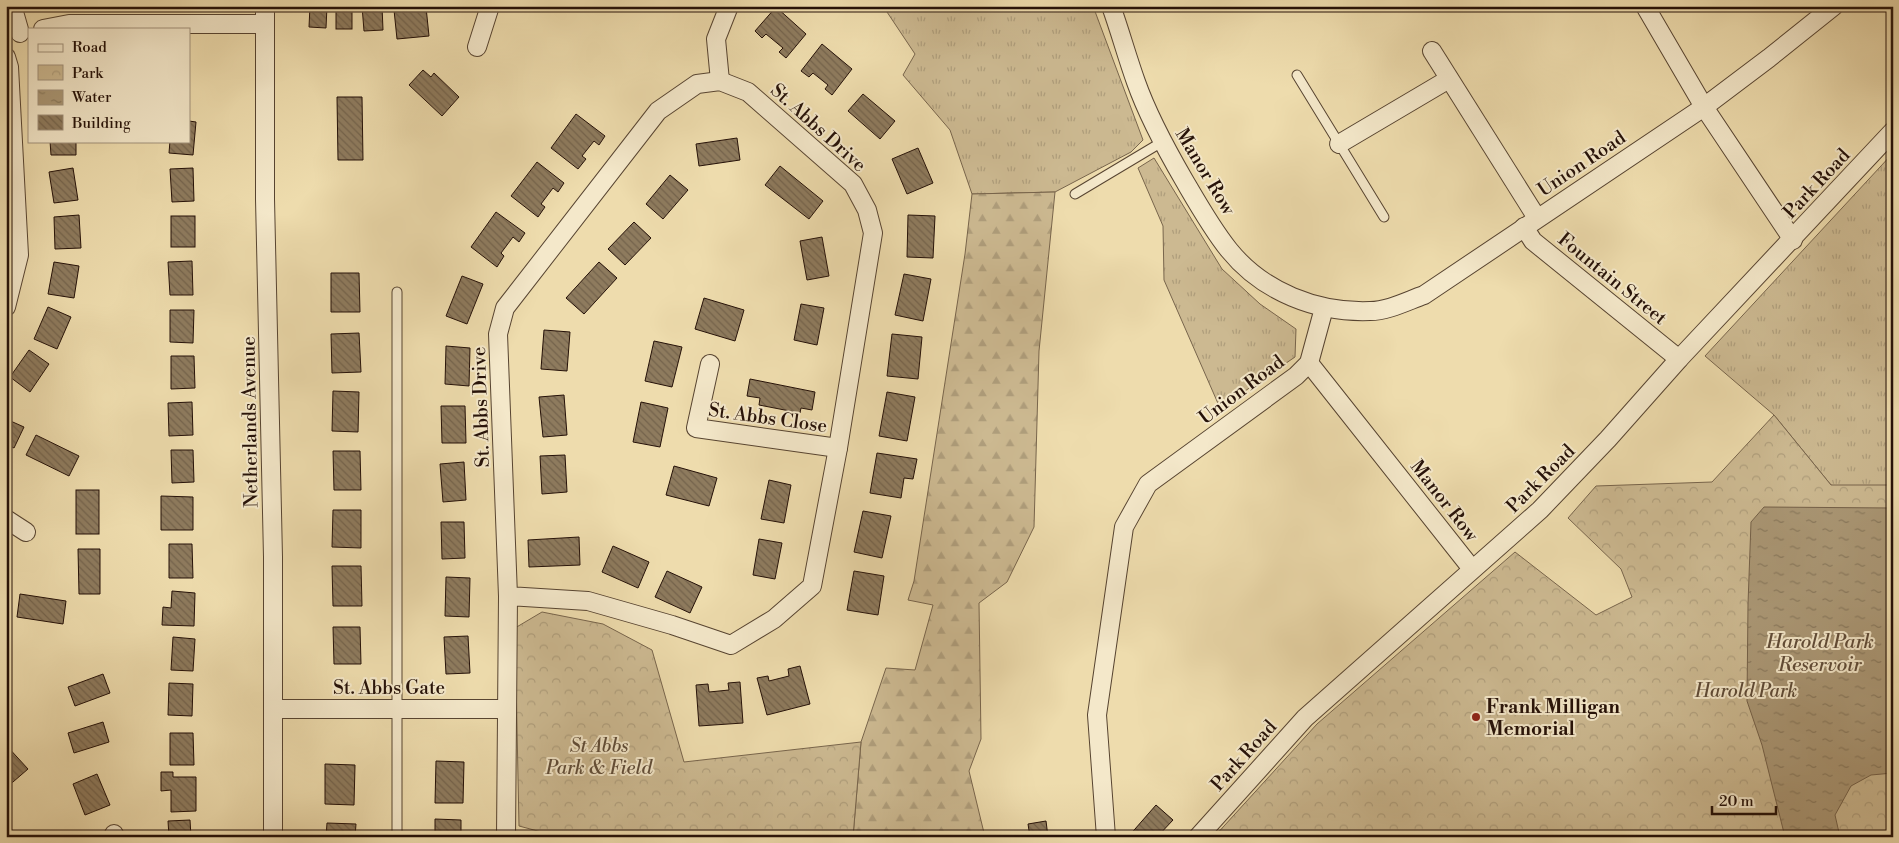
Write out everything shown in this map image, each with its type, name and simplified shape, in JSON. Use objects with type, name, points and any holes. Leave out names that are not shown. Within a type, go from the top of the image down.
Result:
[{"type":"street","points":[[14,6],[18,34]]},
{"type":"street","name":"Netherlands Avenue","points":[[266,6],[265,199],[273,557],[273,837]]},
{"type":"street","points":[[477,48],[490,6]]},
{"type":"street","points":[[720,81],[716,40],[729,6]]},
{"type":"street","name":"Manor Row","points":[[1112,6],[1136,83],[1162,142],[1196,200],[1230,250],[1258,278],[1288,297],[1324,308]]},
{"type":"street","points":[[1645,6],[1704,107],[1793,240]]},
{"type":"street","name":"Union Road","points":[[1106,837],[1097,715],[1124,527],[1148,484],[1296,376],[1309,363],[1324,308],[1371,312],[1424,295],[1530,222],[1704,107],[1834,6]]},
{"type":"street","points":[[48,28],[69,24],[265,24]]},
{"type":"street","name":"Fountain Street","points":[[1432,51],[1530,222],[1534,241],[1679,359]]},
{"type":"street","points":[[6,57],[9,67],[19,254],[6,307]]},
{"type":"street","points":[[1339,144],[1449,79]]},
{"type":"street","name":"St. Abbs Drive","points":[[508,596],[588,600],[731,645],[774,619],[812,586],[838,448],[873,233],[867,210],[853,184],[748,92],[720,81],[697,84],[658,111],[505,308],[498,334],[508,596],[506,709],[510,836]]},
{"type":"street","name":"Park Road","points":[[1198,837],[1305,718],[1540,510],[1893,131]]},
{"type":"street","name":"Manor Row","points":[[1309,363],[1472,569]]},
{"type":"street","name":"St. Abbs Close","points":[[710,364],[695,433],[838,448]]},
{"type":"street","points":[[6,519],[26,532]]},
{"type":"street","name":"St. Abbs Gate","points":[[273,709],[506,709]]},
{"type":"lane","points":[[1297,75],[1384,217]]},
{"type":"lane","points":[[1075,194],[1162,142]]},
{"type":"lane","points":[[397,837],[398,292]]},
{"type":"lane","points":[[6,832],[8,837]]},
{"type":"green space","points":[[881,6],[1093,6],[1143,140],[1131,152],[1055,192],[972,194],[950,130],[903,75],[915,54]]},
{"type":"green space","points":[[1893,153],[1893,505],[1831,485],[1774,415],[1705,356]]},
{"type":"green space","points":[[1154,158],[1222,269],[1260,304],[1296,329],[1295,357],[1220,408],[1164,280],[1163,226],[1138,168]]},
{"type":"green space","points":[[1055,192],[1039,351],[1034,527],[1007,582],[979,603],[981,739],[969,771],[985,837],[853,837],[861,742],[886,668],[915,670],[933,605],[908,600],[914,581],[965,254],[972,194]]},
{"type":"green space","name":"Harold Park","points":[[1774,415],[1831,485],[1893,485],[1893,837],[1214,837],[1317,724],[1515,552],[1596,615],[1632,597],[1621,569],[1568,518],[1596,486],[1712,482]]},
{"type":"green space","name":"St Abbs Park & Field","points":[[542,612],[603,624],[652,650],[684,762],[861,742],[853,837],[560,837],[519,826],[515,628]]},
{"type":"water","name":"Harold Park Reservoir","points":[[1764,507],[1893,508],[1893,773],[1871,775],[1851,786],[1835,815],[1840,837],[1785,837],[1762,745],[1747,701],[1751,522]]},
{"type":"building","points":[[310,6],[327,6],[326,28],[309,27]]},
{"type":"building","points":[[336,6],[352,6],[352,29],[336,29]]},
{"type":"building","points":[[362,6],[382,6],[383,30],[364,31]]},
{"type":"building","points":[[426,7],[429,36],[397,39],[394,10]]},
{"type":"building","points":[[776,7],[806,34],[786,58],[779,52],[783,48],[766,34],[762,38],[755,31]]},
{"type":"building","points":[[822,44],[852,69],[832,95],[825,89],[828,85],[813,73],[809,77],[801,71]]},
{"type":"building","points":[[423,70],[431,77],[434,73],[459,97],[442,116],[409,85]]},
{"type":"building","points":[[863,94],[895,121],[880,139],[848,111]]},
{"type":"building","points":[[337,97],[362,97],[363,160],[338,160]]},
{"type":"building","points":[[576,114],[605,136],[599,145],[594,141],[582,156],[586,159],[578,169],[551,148]]},
{"type":"building","points":[[190,121],[196,122],[193,155],[169,153],[170,142],[190,142]]},
{"type":"building","points":[[737,138],[740,160],[699,166],[696,144]]},
{"type":"building","points":[[50,142],[76,142],[76,155],[51,155]]},
{"type":"building","points":[[918,148],[933,183],[907,194],[892,159]]},
{"type":"building","points":[[537,162],[564,183],[558,192],[553,188],[541,204],[545,207],[538,217],[511,196]]},
{"type":"building","points":[[780,166],[823,201],[809,219],[765,185]]},
{"type":"building","points":[[73,168],[78,200],[54,203],[49,172]]},
{"type":"building","points":[[193,168],[194,201],[172,202],[170,169]]},
{"type":"building","points":[[670,175],[688,190],[663,219],[646,204]]},
{"type":"building","points":[[496,212],[525,233],[519,242],[513,237],[501,253],[504,256],[497,267],[471,247]]},
{"type":"building","points":[[79,215],[81,248],[55,249],[54,217]]},
{"type":"building","points":[[908,215],[935,216],[933,258],[907,257]]},
{"type":"building","points":[[171,216],[195,216],[195,247],[171,247]]},
{"type":"building","points":[[634,222],[651,238],[625,265],[608,249]]},
{"type":"building","points":[[822,237],[829,276],[807,280],[800,241]]},
{"type":"building","points":[[192,261],[193,295],[170,295],[168,262]]},
{"type":"building","points":[[54,262],[79,266],[74,298],[48,294]]},
{"type":"building","points":[[599,262],[617,278],[584,314],[566,298]]},
{"type":"building","points":[[331,273],[359,273],[360,312],[331,312]]},
{"type":"building","points":[[904,274],[931,279],[923,321],[895,315]]},
{"type":"building","points":[[462,276],[483,284],[467,324],[446,316]]},
{"type":"building","points":[[704,298],[744,310],[735,341],[695,329]]},
{"type":"building","points":[[801,304],[824,308],[817,345],[794,340]]},
{"type":"building","points":[[48,307],[71,317],[57,349],[34,339]]},
{"type":"building","points":[[170,310],[194,310],[193,343],[170,342]]},
{"type":"building","points":[[544,330],[570,332],[567,371],[541,369]]},
{"type":"building","points":[[359,333],[361,372],[332,373],[331,334]]},
{"type":"building","points":[[892,334],[922,337],[918,379],[887,376]]},
{"type":"building","points":[[654,341],[682,347],[672,387],[645,381]]},
{"type":"building","points":[[446,346],[470,348],[469,386],[445,384]]},
{"type":"building","points":[[29,350],[49,364],[30,392],[10,377]]},
{"type":"building","points":[[171,356],[194,356],[195,388],[171,389]]},
{"type":"building","points":[[750,379],[815,392],[812,410],[801,408],[800,413],[759,405],[760,398],[747,396]]},
{"type":"building","points":[[333,391],[359,392],[358,432],[332,431]]},
{"type":"building","points":[[887,392],[915,397],[907,441],[879,436]]},
{"type":"building","points":[[564,395],[567,435],[543,437],[539,397]]},
{"type":"building","points":[[192,402],[193,435],[169,436],[168,403]]},
{"type":"building","points":[[641,402],[668,408],[660,447],[633,442]]},
{"type":"building","points":[[441,406],[465,406],[466,443],[442,443]]},
{"type":"building","points":[[6,419],[24,427],[14,448],[6,444]]},
{"type":"building","points":[[36,435],[79,456],[69,476],[26,455]]},
{"type":"building","points":[[171,450],[193,450],[194,482],[172,483]]},
{"type":"building","points":[[333,451],[360,451],[361,490],[334,490]]},
{"type":"building","points":[[877,453],[917,459],[913,479],[904,478],[901,498],[870,493]]},
{"type":"building","points":[[565,455],[567,492],[542,494],[540,456]]},
{"type":"building","points":[[464,462],[466,500],[443,502],[440,464]]},
{"type":"building","points":[[674,466],[717,478],[709,506],[666,495]]},
{"type":"building","points":[[769,480],[791,485],[784,523],[761,519]]},
{"type":"building","points":[[76,490],[99,490],[99,534],[76,534]]},
{"type":"building","points":[[161,496],[193,497],[193,530],[161,530]]},
{"type":"building","points":[[333,510],[361,510],[361,548],[332,547]]},
{"type":"building","points":[[863,511],[891,516],[882,558],[854,552]]},
{"type":"building","points":[[441,522],[464,522],[465,558],[442,559]]},
{"type":"building","points":[[579,537],[580,565],[529,567],[528,540]]},
{"type":"building","points":[[759,539],[782,543],[775,579],[753,575]]},
{"type":"building","points":[[169,544],[192,544],[193,578],[169,578]]},
{"type":"building","points":[[613,546],[649,562],[638,588],[602,572]]},
{"type":"building","points":[[78,549],[100,549],[100,594],[79,594]]},
{"type":"building","points":[[332,566],[361,566],[362,606],[333,606]]},
{"type":"building","points":[[667,571],[702,587],[690,613],[655,597]]},
{"type":"building","points":[[854,571],[884,576],[878,615],[847,610]]},
{"type":"building","points":[[446,577],[470,578],[469,617],[445,616]]},
{"type":"building","points":[[172,591],[195,593],[194,626],[162,625],[163,607],[171,608]]},
{"type":"building","points":[[20,594],[66,601],[63,624],[17,617]]},
{"type":"building","points":[[333,627],[360,627],[361,664],[334,664]]},
{"type":"building","points":[[468,636],[470,673],[446,674],[444,637]]},
{"type":"building","points":[[173,637],[195,639],[193,671],[171,670]]},
{"type":"building","points":[[800,666],[810,704],[767,715],[757,678],[768,676],[769,681],[789,676],[788,669]]},
{"type":"building","points":[[103,674],[110,693],[75,706],[68,687]]},
{"type":"building","points":[[740,682],[743,723],[699,726],[696,685],[708,684],[709,692],[729,690],[728,683]]},
{"type":"building","points":[[169,683],[193,684],[192,716],[168,715]]},
{"type":"building","points":[[103,722],[109,742],[74,753],[68,733]]},
{"type":"building","points":[[170,733],[193,733],[194,765],[170,765]]},
{"type":"building","points":[[6,745],[28,769],[6,788]]},
{"type":"building","points":[[436,761],[464,762],[463,803],[435,803]]},
{"type":"building","points":[[325,764],[355,765],[354,805],[325,804]]},
{"type":"building","points":[[161,772],[173,772],[173,777],[196,777],[196,811],[171,812],[171,790],[161,791]]},
{"type":"building","points":[[97,774],[110,805],[85,815],[73,784]]},
{"type":"building","points":[[1156,805],[1173,820],[1157,837],[1128,837]]},
{"type":"building","points":[[435,819],[461,820],[461,837],[435,837]]},
{"type":"building","points":[[190,820],[191,837],[169,837],[168,821]]},
{"type":"building","points":[[1046,821],[1048,837],[1030,837],[1028,824]]},
{"type":"building","points":[[327,823],[356,824],[355,837],[326,837]]},
{"type":"place","name":"Frank Milligan Memorial","points":[[1476,717]]}]
